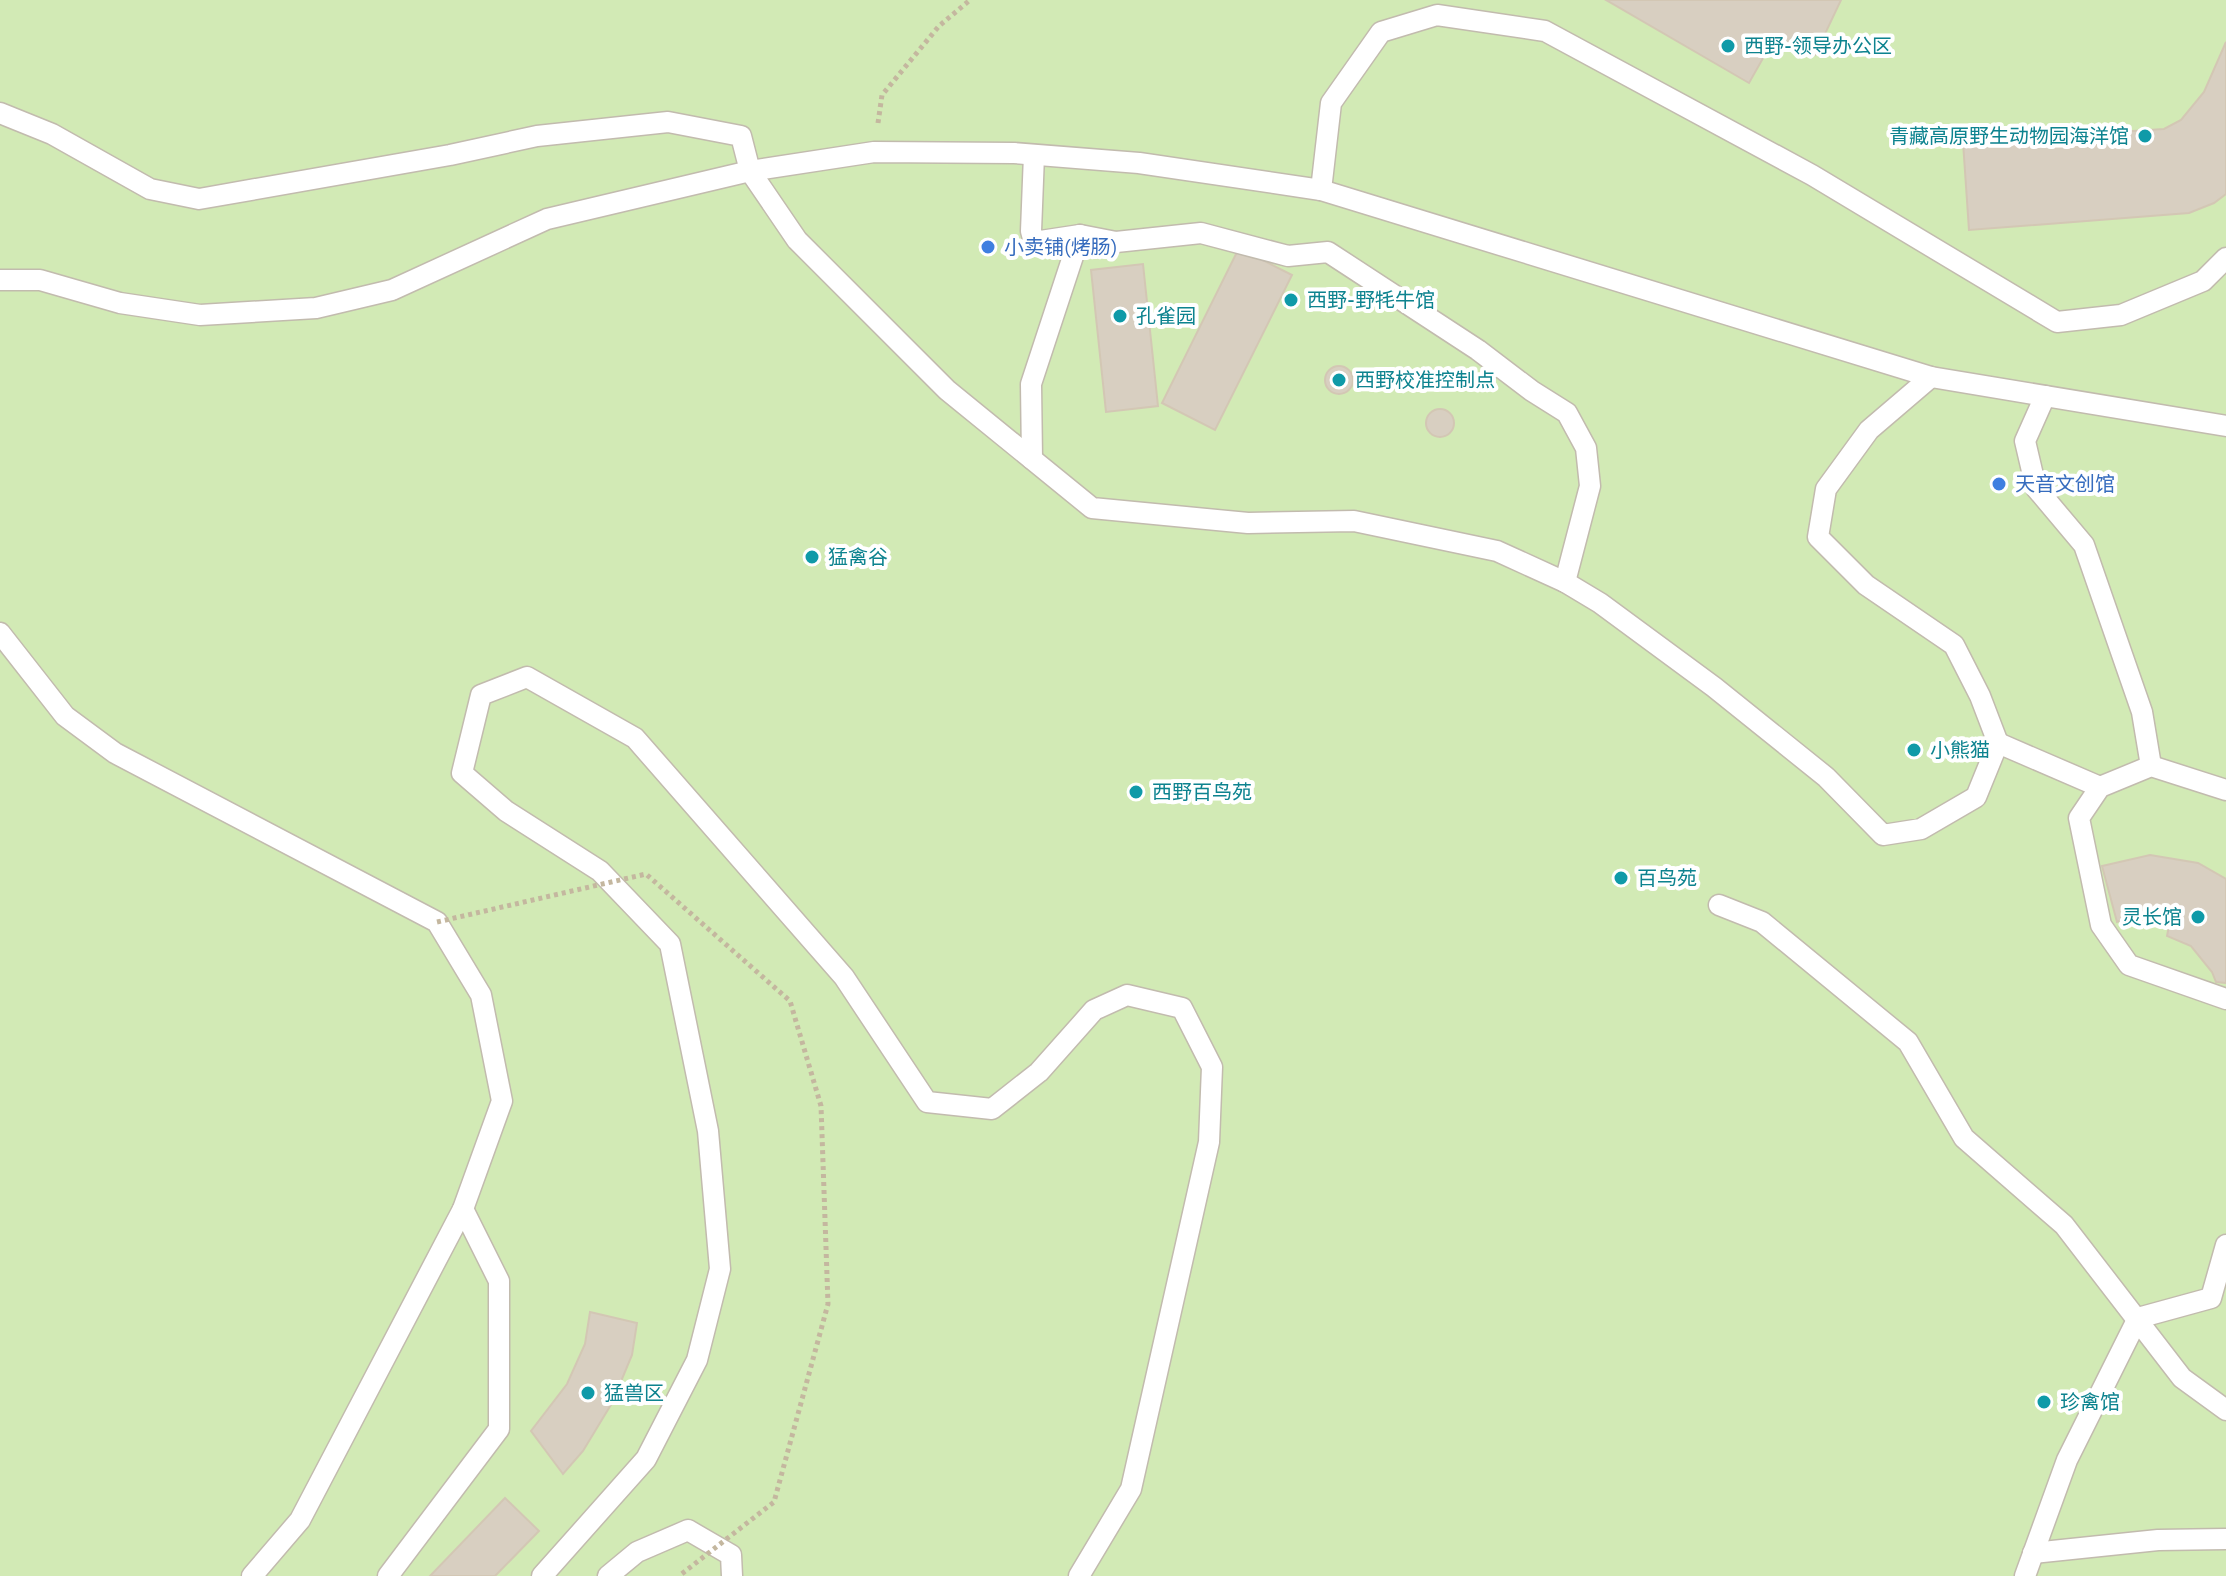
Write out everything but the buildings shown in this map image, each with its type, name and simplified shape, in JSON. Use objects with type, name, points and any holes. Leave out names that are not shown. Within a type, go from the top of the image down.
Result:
[{"type":"lane","points":[[1321,190],[1331,103],[1381,32],[1437,15],[1545,31],[1812,175],[2057,322],[2121,315],[2203,281],[2226,258]]},
{"type":"lane","points":[[0,113],[52,134],[150,189],[199,199],[450,155],[537,136],[668,122],[741,136],[750,171],[797,240],[947,390],[1092,508],[1248,523],[1354,521],[1497,551],[1565,582],[1600,603],[1826,777],[1883,835],[1921,829],[1976,797],[1998,743],[1980,696],[1954,645],[1866,585],[1818,537],[1826,489],[1869,430],[1931,377]]},
{"type":"lane","points":[[0,280],[40,280],[120,303],[200,315],[316,308],[392,290],[547,219],[750,171],[874,152],[1034,155],[1139,163],[1321,190],[1931,377],[2226,426]]},
{"type":"lane","points":[[1034,155],[1031,231],[1034,242],[1080,235],[1116,242],[1201,233],[1288,256],[1328,252],[1478,350],[1567,413],[1586,448],[1590,486],[1565,582]]},
{"type":"lane","points":[[1032,459],[1031,384],[1080,235]]},
{"type":"lane","points":[[2045,396],[2025,441],[2036,488],[2084,545],[2142,712],[2151,766]]},
{"type":"lane","points":[[0,633],[65,716],[115,753],[437,922],[481,995],[502,1101],[463,1209],[300,1520],[252,1576]]},
{"type":"lane","points":[[542,1576],[646,1459],[697,1360],[720,1269],[708,1131],[670,944],[600,871],[506,811],[462,773],[481,695],[527,677],[635,738],[844,977],[927,1102],[992,1109],[1039,1072],[1094,1010],[1127,995],[1182,1008],[1212,1067],[1209,1142],[1131,1489],[1079,1576]]},
{"type":"lane","points":[[1998,743],[2100,787]]},
{"type":"lane","points":[[2226,790],[2151,766],[2100,787],[2079,818],[2101,925],[2129,965],[2226,999]]},
{"type":"lane","points":[[1719,905],[1762,922],[1908,1042],[1964,1138],[2064,1225],[2182,1378],[2226,1410]]},
{"type":"lane","points":[[388,1576],[499,1429],[499,1281],[463,1209]]},
{"type":"lane","points":[[2025,1576],[2067,1460],[2138,1318],[2211,1298],[2226,1245]]},
{"type":"lane","points":[[608,1576],[637,1552],[688,1530],[731,1555],[732,1576]]},
{"type":"lane","points":[[2033,1553],[2158,1540],[2226,1539]]},
{"type":"path","points":[[874,152],[882,95],[939,26],[970,0]]},
{"type":"path","points":[[437,922],[646,874],[790,1001],[821,1106],[828,1304],[774,1502],[679,1576]]},
{"type":"green space","points":[[0,0],[2226,0],[2226,1576],[0,1576]]},
{"type":"place","name":"西野-领导办公区","points":[[1728,46]]},
{"type":"place","name":"青藏高原野生动物园海洋馆","points":[[2145,136]]},
{"type":"place","name":"小卖铺(烤肠)","points":[[988,247]]},
{"type":"place","name":"西野-野牦牛馆","points":[[1291,300]]},
{"type":"place","name":"孔雀园","points":[[1120,316]]},
{"type":"place","name":"西野校准控制点","points":[[1339,380]]},
{"type":"place","name":"天音文创馆","points":[[1999,484]]},
{"type":"place","name":"猛禽谷","points":[[812,557]]},
{"type":"place","name":"小熊猫","points":[[1914,750]]},
{"type":"place","name":"西野百鸟苑","points":[[1136,792]]},
{"type":"place","name":"百鸟苑","points":[[1621,878]]},
{"type":"place","name":"灵长馆","points":[[2198,917]]},
{"type":"place","name":"猛兽区","points":[[588,1393]]},
{"type":"place","name":"珍禽馆","points":[[2044,1402]]}]
